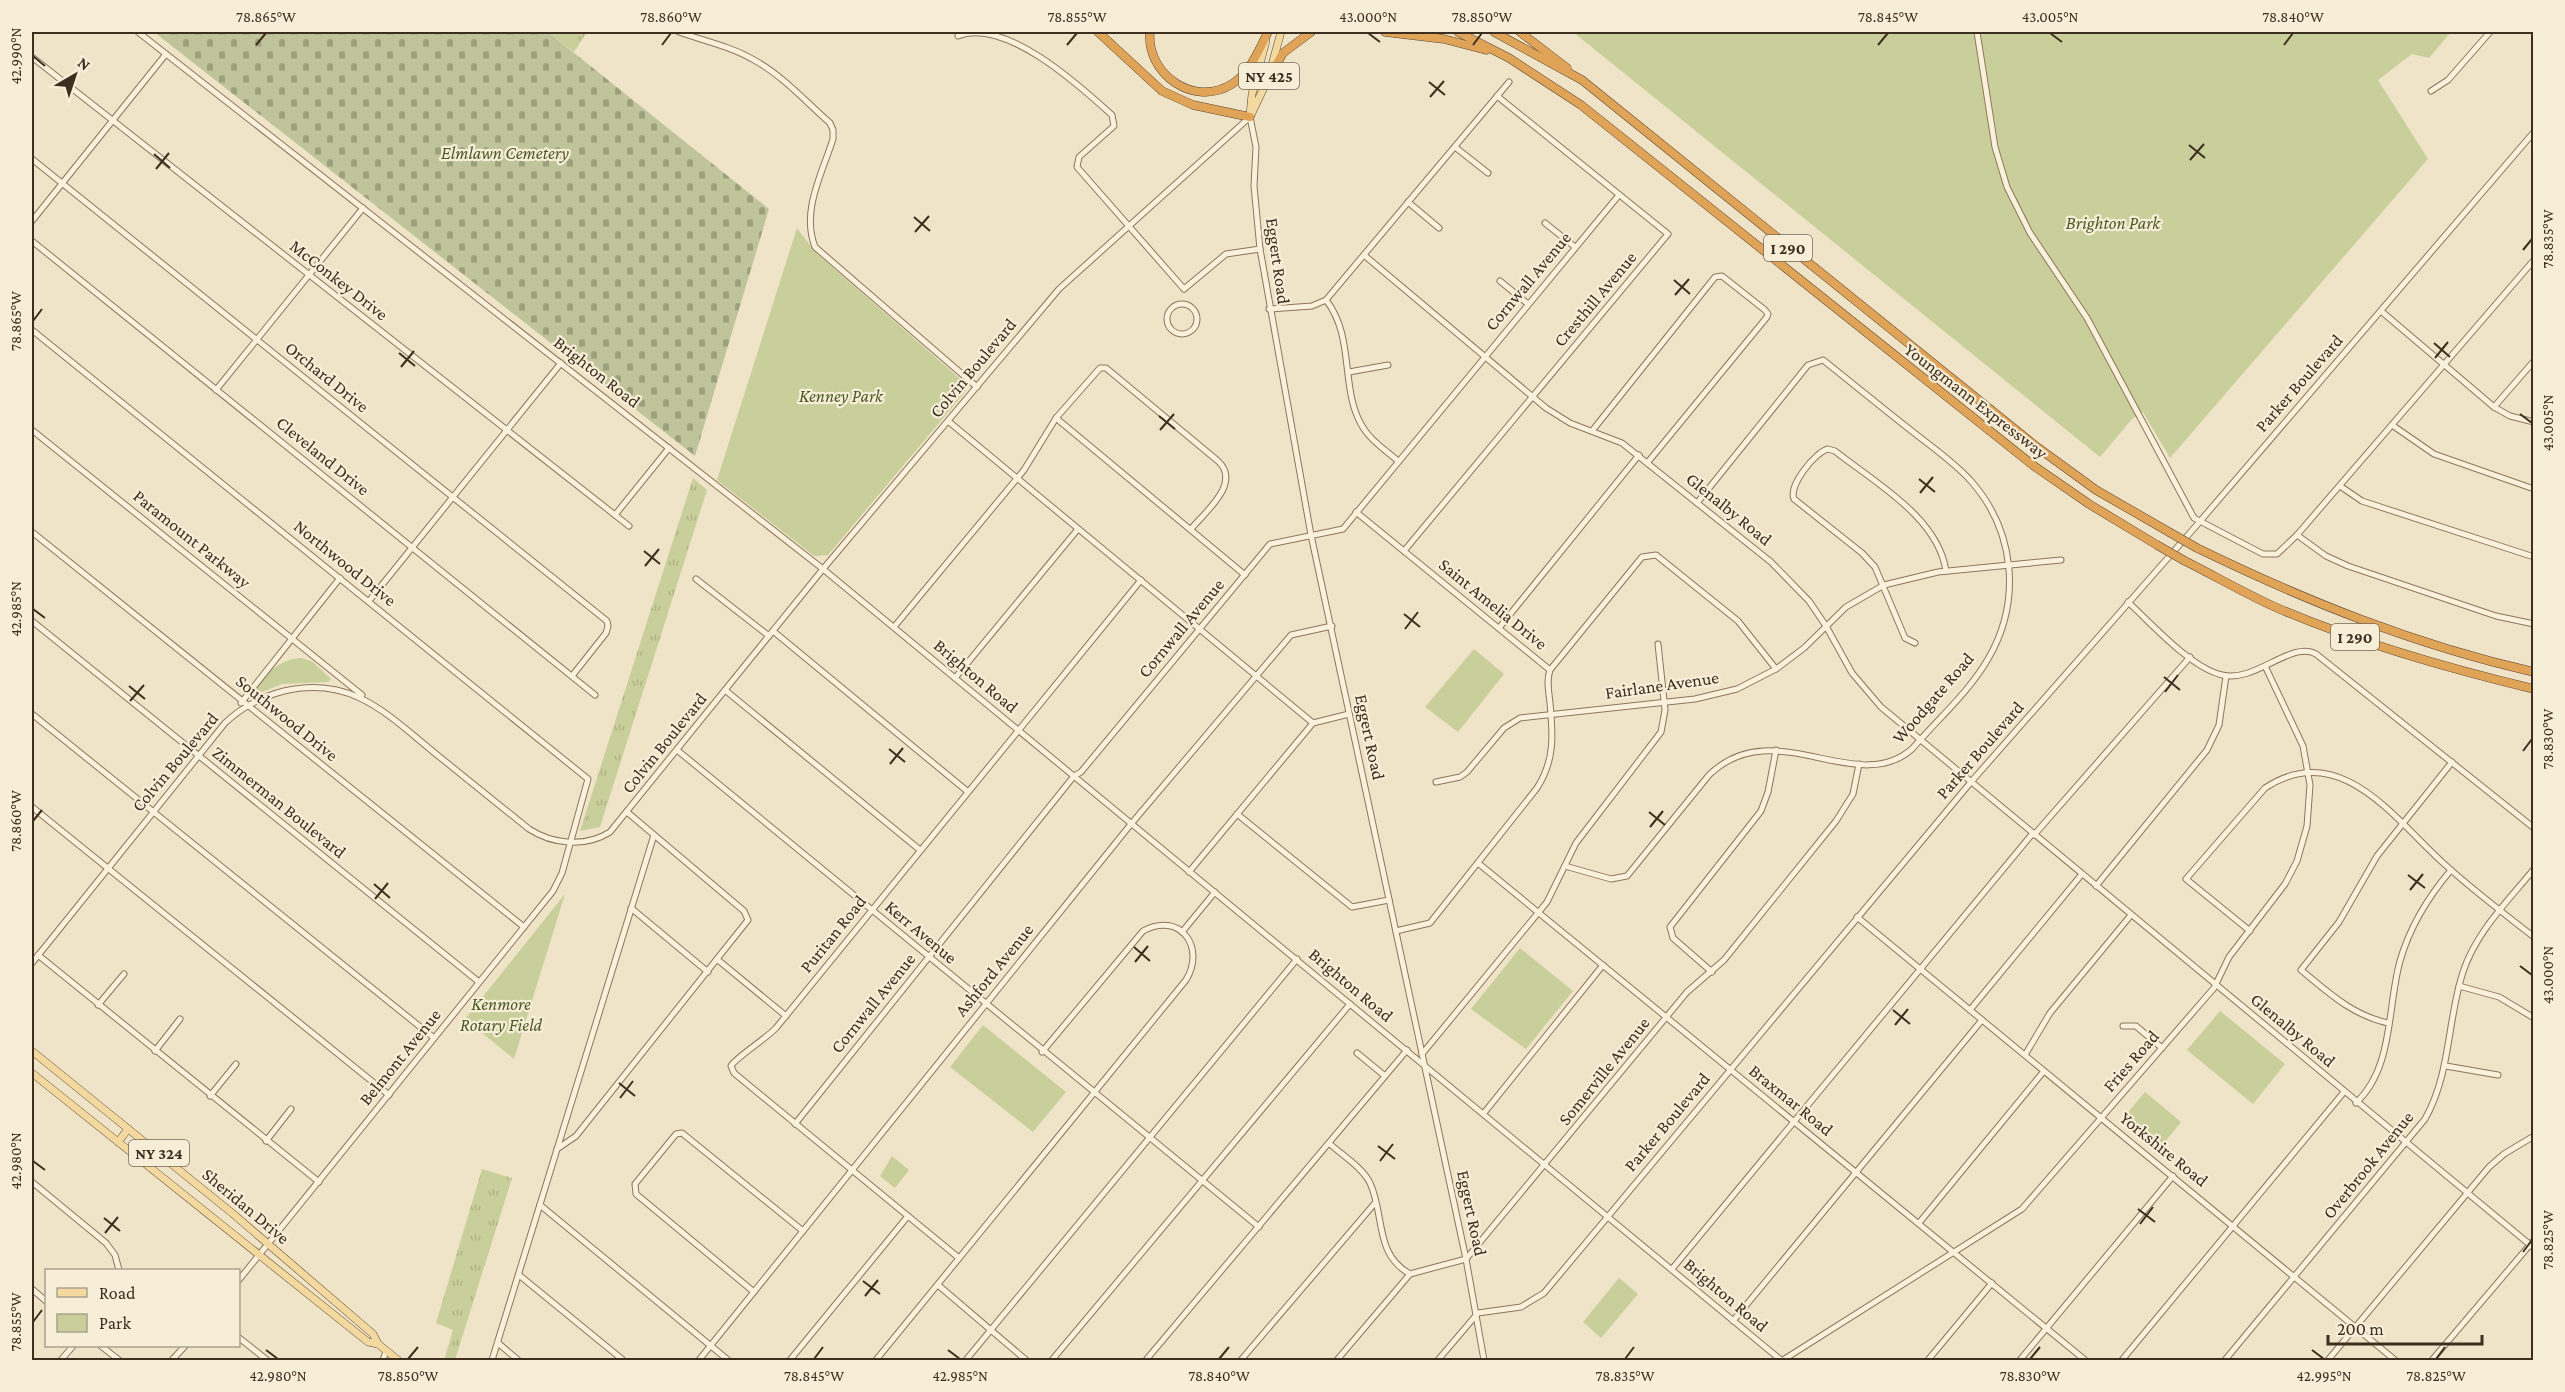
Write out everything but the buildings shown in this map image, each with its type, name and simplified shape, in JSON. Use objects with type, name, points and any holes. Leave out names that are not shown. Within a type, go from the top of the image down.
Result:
[{"type":"highway","points":[[1098,32],[1162,91],[1193,105],[1250,117]]},
{"type":"highway","points":[[1150,32],[1153,56],[1161,71],[1177,84],[1204,92],[1223,88],[1240,78],[1268,32]]},
{"type":"highway","points":[[1268,79],[1283,53],[1311,32]]},
{"type":"highway","points":[[1385,32],[1444,39],[1509,58]]},
{"type":"highway","name":"Youngmann Expressway","points":[[1458,32],[1509,58],[1581,105],[2034,466],[2089,504],[2185,561],[2275,607],[2379,646],[2470,674],[2534,689]]},
{"type":"highway","name":"Youngmann Expressway","points":[[1494,32],[1582,80],[2037,447],[2096,490],[2197,548],[2283,590],[2382,630],[2470,658],[2534,672]]},
{"type":"highway","points":[[1520,32],[1582,80]]},
{"type":"main road","points":[[1250,117],[1252,94],[1268,32]]},
{"type":"main road","name":"NY 425","points":[[1250,117],[1268,79],[1281,32]]},
{"type":"main road","name":"Sheridan Drive","points":[[32,1051],[269,1245],[374,1334],[378,1344],[398,1360]]},
{"type":"main road","name":"Sheridan Drive","points":[[32,1073],[368,1342],[378,1344]]},
{"type":"main road","points":[[118,1142],[129,1129]]},
{"type":"street","name":"Brighton Road","points":[[138,32],[823,569],[1782,1360]]},
{"type":"street","points":[[679,32],[724,46],[753,59],[780,79],[830,123],[833,130],[832,139],[809,216],[810,232],[816,247],[977,387]]},
{"type":"street","points":[[1977,32],[1990,127],[2000,168],[2013,201],[2037,245],[2087,318],[2178,492],[2194,518],[2268,556],[2277,554],[2297,535],[2534,260]]},
{"type":"street","points":[[2431,91],[2448,80],[2490,32]]},
{"type":"street","points":[[958,36],[965,34],[994,36],[1026,48],[1064,74],[1112,115],[1114,126],[1079,156],[1077,167],[1184,289],[1183,303]]},
{"type":"street","points":[[32,220],[166,54]]},
{"type":"street","name":"McConkey Drive","points":[[32,57],[629,526]]},
{"type":"street","points":[[1269,309],[1312,306],[1326,300],[1509,82]]},
{"type":"street","name":"Cresthill Avenue","points":[[1404,551],[1668,234],[1497,96]]},
{"type":"street","name":"Colvin Boulevard","points":[[244,703],[306,686],[330,687],[372,704],[529,829],[548,839],[569,843],[604,836],[627,812],[823,569],[1059,289],[1250,117]]},
{"type":"street","name":"Eggert Road","points":[[1250,117],[1256,147],[1254,186],[1260,249],[1311,535],[1467,1259],[1478,1313],[1484,1360]]},
{"type":"street","name":"Parker Boulevard","points":[[1478,1313],[1521,1307],[1537,1299],[1971,782],[2534,132]]},
{"type":"street","points":[[1455,147],[1488,173]]},
{"type":"street","name":"Orchard Drive","points":[[32,159],[603,618],[608,623],[608,629],[572,675]]},
{"type":"street","name":"Cornwall Avenue","points":[[795,1124],[1074,776],[1081,772],[1270,544],[1343,529],[1619,195]]},
{"type":"street","points":[[1408,202],[1439,228]]},
{"type":"street","points":[[216,390],[363,208]]},
{"type":"street","points":[[1545,223],[1575,248]]},
{"type":"street","name":"Cleveland Drive","points":[[32,241],[595,695]]},
{"type":"street","points":[[1184,289],[1226,254],[1260,249]]},
{"type":"street","name":"Glenalby Road","points":[[1364,255],[1558,417],[1616,440],[1639,455],[1785,574],[1826,626],[1860,685],[1881,707],[2406,1144],[2532,1244]]},
{"type":"street","points":[[1592,431],[1715,277],[1722,276],[1765,310],[1767,317],[1648,462]]},
{"type":"street","points":[[1500,281],[1528,304]]},
{"type":"street","points":[[1326,300],[1340,324],[1356,413],[1362,428],[1372,440],[1398,461]]},
{"type":"street","points":[[1183,303],[1195,311],[1197,322],[1191,331],[1180,334],[1170,328],[1166,317],[1172,307],[1183,303]]},
{"type":"street","points":[[2381,311],[2494,407],[2510,416],[2534,422]]},
{"type":"street","name":"Northwood Drive","points":[[32,330],[587,777],[588,785],[569,843]]},
{"type":"street","name":"Woodgate Road","points":[[1565,866],[1611,879],[1628,876],[1716,768],[1741,754],[1776,750],[1859,764],[1891,763],[1906,754],[1920,740],[1980,671],[1993,651],[2007,611],[2009,565],[2004,540],[1993,512],[1970,479],[1823,360],[1809,365],[1697,503]]},
{"type":"street","points":[[2494,407],[2534,361]]},
{"type":"street","points":[[369,601],[561,363]]},
{"type":"street","points":[[1349,372],[1388,365]]},
{"type":"street","points":[[894,627],[1017,478],[1056,418],[1094,371],[1103,367],[1218,460],[1225,469],[1226,485],[1191,530]]},
{"type":"street","points":[[1056,418],[1245,575]]},
{"type":"street","points":[[948,421],[1313,723]]},
{"type":"street","points":[[2392,425],[2434,454],[2534,489]]},
{"type":"street","name":"Paramount Parkway","points":[[32,430],[372,704]]},
{"type":"street","points":[[615,515],[669,448]]},
{"type":"street","points":[[1915,643],[1905,638],[1884,585],[1869,560],[1792,495],[1794,484],[1824,449],[1835,451],[1921,519],[1939,544],[1946,571]]},
{"type":"street","points":[[1499,628],[1639,455]]},
{"type":"street","points":[[2340,486],[2362,501],[2512,552],[2534,557]]},
{"type":"street","name":"Saint Amelia Drive","points":[[1356,512],[1550,670],[1548,681],[1552,752],[1543,779],[1430,923],[1396,931]]},
{"type":"street","points":[[955,678],[1078,529]]},
{"type":"street","name":"Southwood Drive","points":[[32,532],[524,927]]},
{"type":"street","points":[[2297,535],[2313,548],[2339,562],[2496,616],[2534,624]]},
{"type":"street","points":[[1550,670],[1640,558],[1652,554],[1660,557],[1728,612],[1776,669]]},
{"type":"street","name":"Fairlane Avenue","points":[[1436,782],[1460,777],[1467,772],[1504,728],[1514,720],[1703,697],[1737,689],[1776,669],[1804,648],[1846,607],[1884,585],[1908,577],[1946,571],[2061,560]]},
{"type":"street","name":"Colvin Boulevard","points":[[32,963],[198,756],[244,703],[340,578]]},
{"type":"street","points":[[696,579],[769,636]]},
{"type":"street","name":"Puritan Road","points":[[959,1258],[734,1073],[731,1066],[734,1060],[766,1038],[786,1016],[1017,729],[1141,580]]},
{"type":"street","points":[[2128,602],[2190,657],[2206,669],[2226,676],[2249,675],[2296,652],[2306,650],[2316,654],[2534,828]]},
{"type":"street","name":"Zimmerman Boulevard","points":[[32,621],[479,982]]},
{"type":"street","name":"Ashford Avenue","points":[[699,1360],[1131,824],[1291,634],[1332,626]]},
{"type":"street","points":[[773,631],[968,791]]},
{"type":"street","points":[[1422,1054],[1555,891],[1576,843],[1656,739],[1665,718],[1658,644]]},
{"type":"street","points":[[1672,1269],[2034,834],[2190,657]]},
{"type":"street","name":"Fries Road","points":[[1782,1360],[2022,1209],[2216,986],[2229,957],[2278,895],[2301,850],[2309,815],[2308,773],[2298,731],[2266,668]]},
{"type":"street","points":[[330,687],[336,676],[333,672]]},
{"type":"street","points":[[2096,886],[2207,750],[2219,725],[2226,676]]},
{"type":"street","points":[[725,690],[920,850]]},
{"type":"street","points":[[32,714],[434,1038]]},
{"type":"street","points":[[1189,872],[1313,723],[1349,714]]},
{"type":"street","name":"Kerr Avenue","points":[[676,750],[1093,1094],[1259,1227]]},
{"type":"street","points":[[1712,972],[1673,938],[1670,927],[1761,811],[1768,792],[1776,750]]},
{"type":"street","points":[[2388,1023],[2367,1017],[2345,1006],[2301,970],[2329,936],[2371,864],[2452,762]]},
{"type":"street","name":"Somerville Avenue","points":[[1467,1259],[1547,1165],[1687,992],[1712,972],[1739,942],[1841,814],[1853,794],[1859,764]]},
{"type":"street","points":[[2250,931],[2186,879],[2265,788],[2282,778],[2308,773],[2330,775],[2361,786],[2379,799],[2451,870],[2534,937]]},
{"type":"street","points":[[32,807],[388,1095]]},
{"type":"street","points":[[557,1149],[576,1136],[747,923],[746,913],[627,812]]},
{"type":"street","points":[[1237,814],[1352,907],[1389,900]]},
{"type":"street","points":[[492,1360],[654,835]]},
{"type":"street","name":"Belmont Avenue","points":[[240,1279],[557,885],[569,843]]},
{"type":"street","name":"Braxmar Road","points":[[1478,863],[2085,1360]]},
{"type":"street","name":"Overbrook Avenue","points":[[2225,1360],[2406,1144],[2430,1110],[2446,1066],[2459,986],[2475,945],[2534,869]]},
{"type":"street","points":[[2356,1102],[2369,1089],[2377,1074],[2398,969],[2409,935],[2430,896],[2451,870]]},
{"type":"street","points":[[1970,1010],[2082,874]]},
{"type":"street","points":[[1182,932],[1215,892]]},
{"type":"street","points":[[631,908],[708,972]]},
{"type":"street","points":[[2025,1055],[2050,1013],[2131,915]]},
{"type":"street","name":"Yorkshire Road","points":[[1857,917],[2395,1360]]},
{"type":"street","points":[[876,1360],[1190,974],[1194,950],[1182,932],[1161,925],[1149,927],[1139,934],[1042,1052]]},
{"type":"street","points":[[38,955],[319,1182]]},
{"type":"street","points":[[966,1360],[1297,959]]},
{"type":"street","points":[[718,960],[786,1016]]},
{"type":"street","points":[[1484,1113],[1603,965]]},
{"type":"street","points":[[98,1005],[124,974]]},
{"type":"street","points":[[2459,986],[2499,997],[2534,1018]]},
{"type":"street","points":[[1052,1360],[1350,1004]]},
{"type":"street","points":[[155,1051],[180,1019]]},
{"type":"street","points":[[1733,1321],[1982,1020]]},
{"type":"street","points":[[2124,1026],[2136,1026],[2162,1048]]},
{"type":"street","points":[[1146,1360],[1407,1050]]},
{"type":"street","points":[[1357,1053],[1385,1076]]},
{"type":"street","points":[[210,1096],[236,1064]]},
{"type":"street","points":[[2446,1066],[2498,1075]]},
{"type":"street","points":[[1919,1223],[2044,1071]]},
{"type":"street","points":[[2122,1360],[2344,1092]]},
{"type":"street","points":[[266,1141],[291,1109]]},
{"type":"street","points":[[754,1292],[636,1194],[635,1184],[676,1134],[682,1133],[803,1231]]},
{"type":"street","points":[[2328,1360],[2495,1161],[2534,1136]]},
{"type":"street","points":[[1330,1144],[1365,1175],[1371,1185],[1388,1253],[1397,1265],[1410,1274]]},
{"type":"street","points":[[2020,1360],[2173,1176]]},
{"type":"street","points":[[32,1182],[106,1243],[115,1255],[119,1269]]},
{"type":"street","points":[[1241,1360],[1375,1203]]},
{"type":"street","points":[[540,1205],[728,1360]]},
{"type":"street","points":[[790,1360],[908,1216]]},
{"type":"street","points":[[2432,1360],[2532,1244]]},
{"type":"street","points":[[1337,1360],[1410,1274],[1467,1259]]},
{"type":"street","points":[[519,1275],[624,1360]]},
{"type":"street","points":[[1928,1360],[1992,1283]]},
{"type":"street","points":[[938,1285],[1026,1360]]},
{"type":"street","points":[[32,1289],[45,1300]]},
{"type":"street","points":[[1438,1360],[1478,1313]]},
{"type":"street","points":[[240,1339],[267,1360]]},
{"type":"street","points":[[498,1343],[518,1360]]},
{"type":"street","points":[[61,1360],[72,1347]]},
{"type":"street","points":[[102,1347],[119,1360]]},
{"type":"street","points":[[172,1360],[184,1347]]},
{"type":"street","points":[[383,1360],[386,1351]]},
{"type":"green space","name":"Elmlawn Cemetery","points":[[154,32],[548,32],[769,209],[695,456]]},
{"type":"green space","points":[[548,32],[587,32],[574,52]]},
{"type":"green space","name":"Brighton Park","points":[[1573,32],[2451,32],[2429,58],[2412,54],[2378,80],[2428,159],[2170,458],[2143,412],[2132,419],[2100,457]]},
{"type":"green space","name":"Kenney Park","points":[[797,228],[816,253],[965,383],[966,391],[828,555],[814,556],[717,480]]},
{"type":"green space","points":[[693,478],[707,490],[600,827],[580,831]]},
{"type":"green space","points":[[1474,649],[1504,674],[1458,732],[1425,707]]},
{"type":"green space","points":[[301,658],[313,662],[331,679],[328,682],[282,684],[252,696],[260,682],[271,670],[285,662]]},
{"type":"green space","name":"Kenmore Rotary Field","points":[[565,894],[514,1059],[465,1019]]},
{"type":"green space","points":[[1520,948],[1573,991],[1526,1049],[1471,1009]]},
{"type":"green space","points":[[2220,1011],[2285,1064],[2253,1104],[2187,1050]]},
{"type":"green space","points":[[983,1025],[1066,1092],[1033,1132],[950,1067]]},
{"type":"green space","points":[[2145,1092],[2181,1122],[2160,1148],[2124,1117]]},
{"type":"green space","points":[[892,1156],[909,1170],[895,1188],[880,1176]]},
{"type":"green space","points":[[482,1169],[512,1178],[455,1360],[444,1360],[453,1330],[436,1323]]},
{"type":"green space","points":[[1619,1278],[1638,1294],[1601,1338],[1583,1322]]}]
